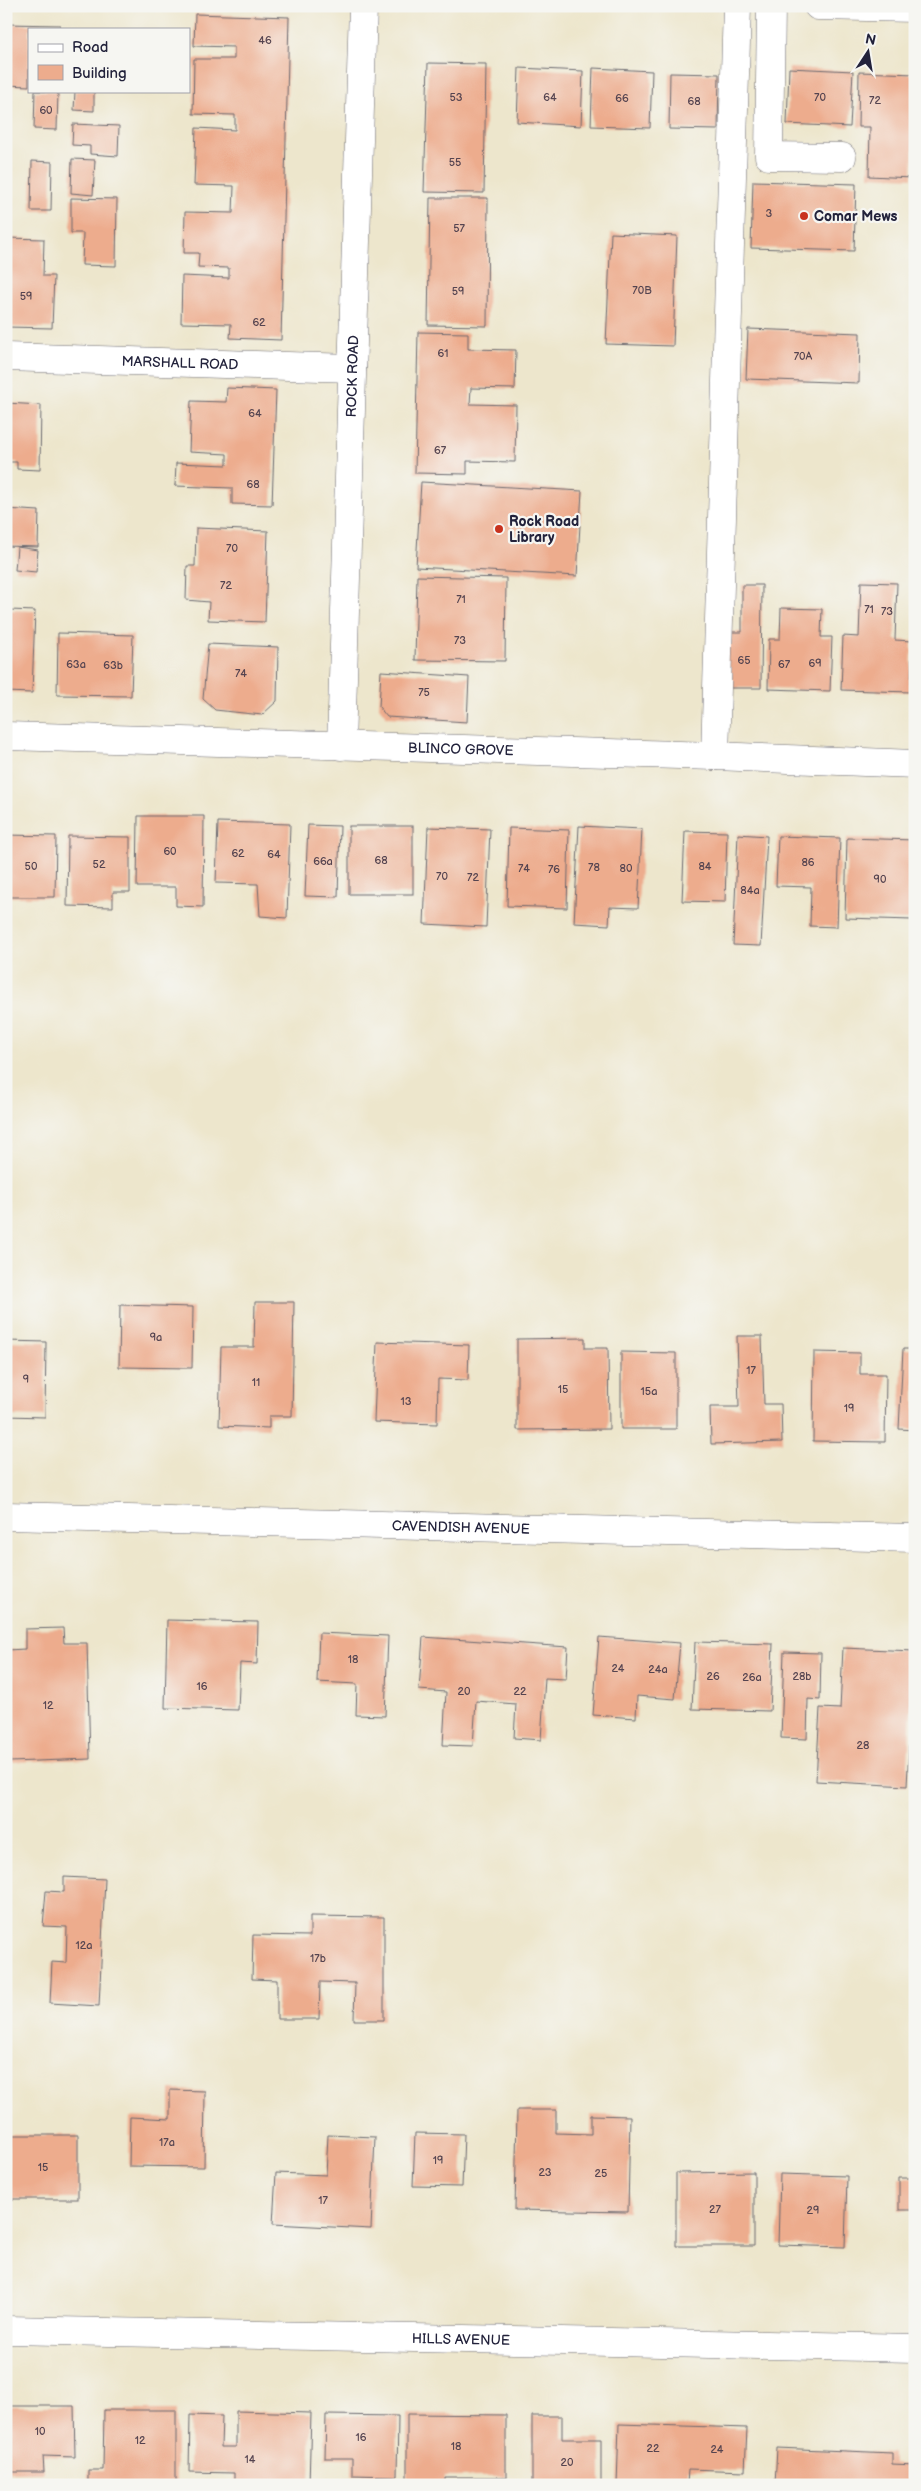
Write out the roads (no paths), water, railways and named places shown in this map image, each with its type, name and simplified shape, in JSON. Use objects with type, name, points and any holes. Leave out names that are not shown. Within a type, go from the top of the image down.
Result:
[{"type":"street","name":"ROCK ROAD","points":[[341,746],[363,6]]},
{"type":"street","points":[[715,756],[737,6]]},
{"type":"street","points":[[771,6],[769,156],[842,157]]},
{"type":"street","points":[[818,6],[915,8]]},
{"type":"street","name":"MARSHALL ROAD","points":[[6,357],[352,368]]},
{"type":"street","name":"BLINCO GROVE","points":[[6,736],[715,756],[915,764]]},
{"type":"street","name":"CAVENDISH AVENUE","points":[[6,1516],[915,1538]]},
{"type":"street","name":"HILLS AVENUE","points":[[6,2330],[915,2348]]},
{"type":"place","name":"Comar Mews","points":[[804,216]]},
{"type":"place","name":"Rock Road Library","points":[[499,529]]}]
